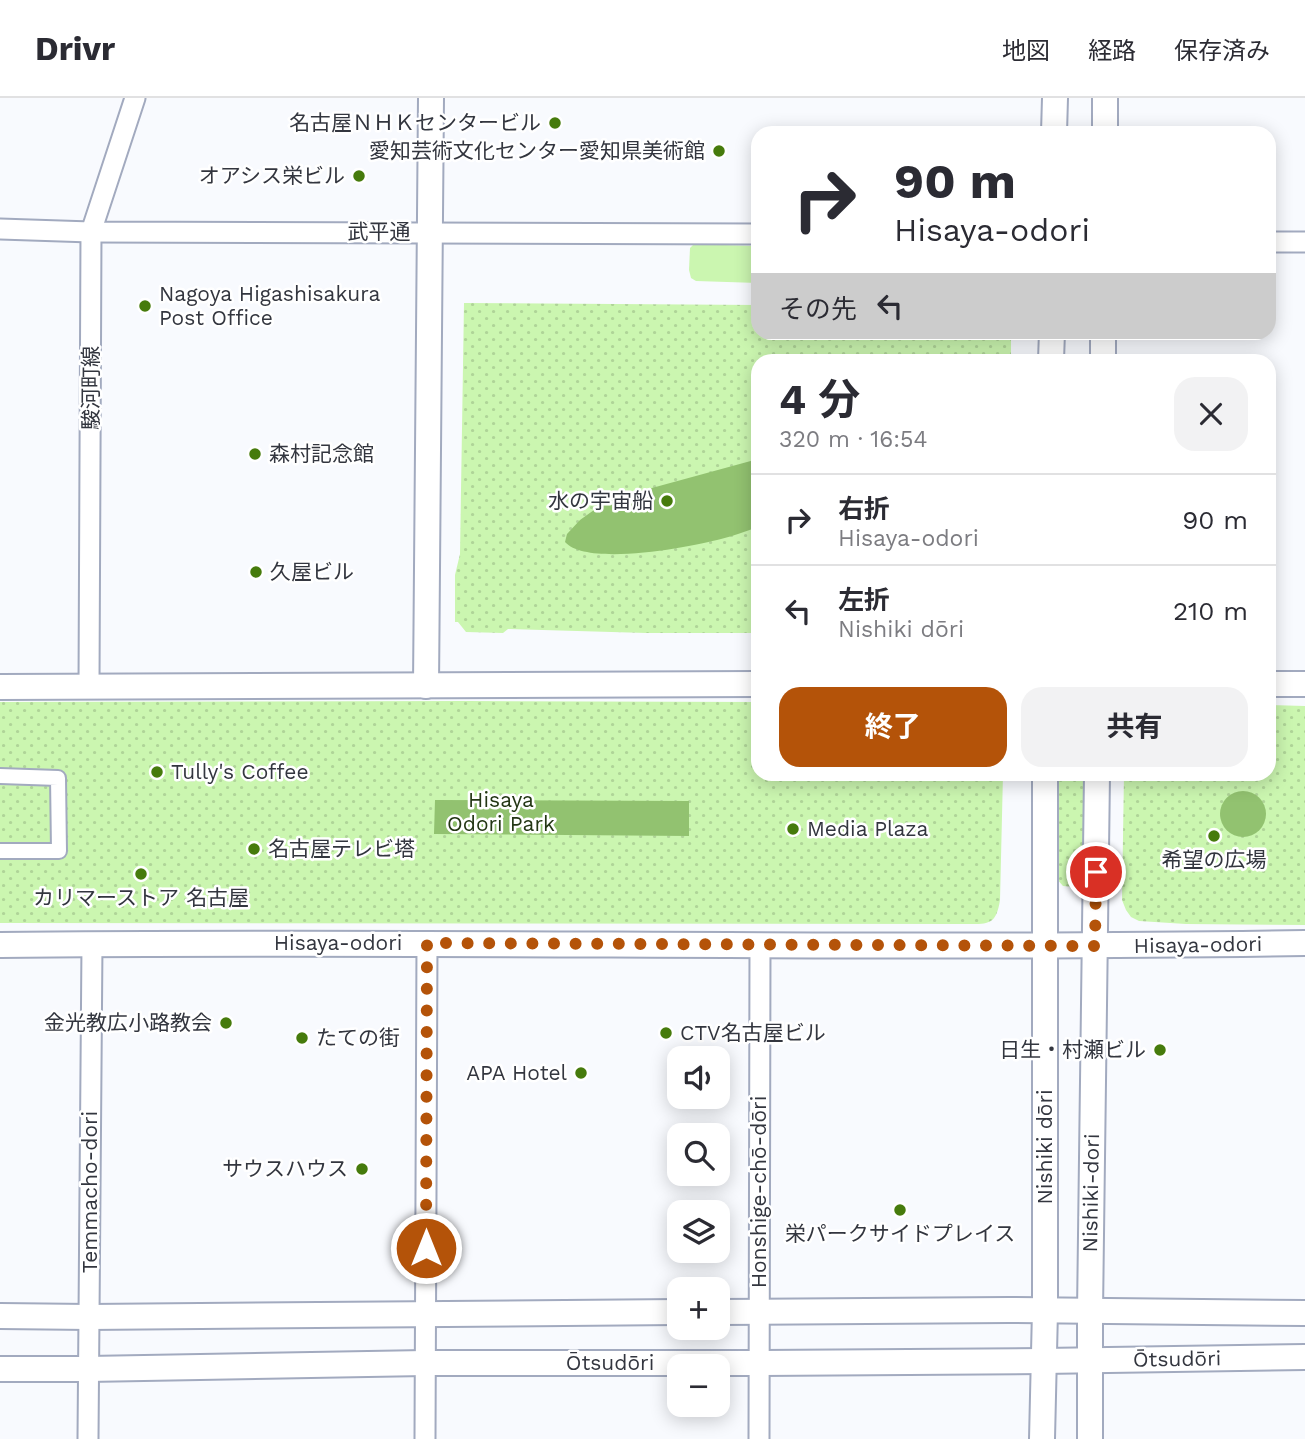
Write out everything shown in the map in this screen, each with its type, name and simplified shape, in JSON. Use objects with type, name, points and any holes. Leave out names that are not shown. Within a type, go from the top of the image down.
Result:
[{"type":"street","name":"駿河町線","points":[[89,685],[91,232],[135,98]]},
{"type":"street","points":[[426,686],[431,98]]},
{"type":"street","points":[[1054,126],[1055,98]]},
{"type":"street","points":[[1105,98],[1105,126]]},
{"type":"street","name":"武平通","points":[[0,229],[91,232],[751,234]]},
{"type":"street","points":[[1276,242],[1305,242]]},
{"type":"street","points":[[0,687],[751,684]]},
{"type":"street","points":[[1276,684],[1305,684]]},
{"type":"street","points":[[0,776],[58,778],[59,851],[0,851]]},
{"type":"street","name":"Nishiki dōri","points":[[1045,781],[1045,1310]]},
{"type":"street","points":[[1095,946],[1097,781]]},
{"type":"street","points":[[425,1439],[427,943]]},
{"type":"street","name":"Hisaya-odori","points":[[0,945],[427,943],[1095,946],[1305,943]]},
{"type":"street","name":"Temmacho-dori","points":[[88,1439],[92,944]]},
{"type":"street","name":"Honshige-chō-dōri","points":[[759,1439],[760,945]]},
{"type":"street","name":"Nishiki-dori","points":[[1090,1439],[1095,946]]},
{"type":"street","points":[[1042,1439],[1045,1310]]},
{"type":"street","points":[[730,1312],[1045,1310],[1305,1313]]},
{"type":"street","points":[[0,1316],[667,1312]]},
{"type":"street","name":"Ōtsudōri","points":[[0,1368],[1305,1357]]},
{"type":"green space","points":[[694,244],[751,246],[751,283],[696,281],[691,278],[689,270],[690,248]]},
{"type":"green space","points":[[464,303],[751,305],[751,340],[1011,340],[1011,354],[751,354],[751,633],[508,629],[503,633],[466,632],[455,622],[455,575],[460,554]]},
{"type":"green space","name":"Hisaya Odori Park","points":[[0,702],[751,702],[751,781],[1003,781],[1000,900],[996,915],[990,922],[972,924],[0,923]]},
{"type":"green space","name":"希望の広場","points":[[1276,705],[1305,706],[1305,925],[1139,921],[1131,917],[1122,900],[1124,781],[1276,781]]},
{"type":"green space","points":[[1055,781],[1087,781],[1086,872],[1080,882],[1071,886],[1063,886],[1055,877]]},
{"type":"shaded area","points":[[751,461],[751,529],[730,536],[664,550],[616,554],[577,549],[565,542],[567,534],[580,520],[608,500]]},
{"type":"shaded area","points":[[1243,791],[1260,797],[1266,814],[1260,831],[1243,837],[1226,831],[1220,814],[1226,797]]},
{"type":"shaded area","points":[[435,800],[689,801],[689,836],[434,834]]},
{"type":"place","name":"名古屋ＮＨＫセンタービル","points":[[555,123]]},
{"type":"place","name":"愛知芸術文化センター愛知県美術館","points":[[719,151]]},
{"type":"place","name":"オアシス栄ビル","points":[[359,176]]},
{"type":"place","name":"Nagoya Higashisakura Post Office","points":[[145,306]]},
{"type":"place","name":"森村記念館","points":[[255,454]]},
{"type":"place","name":"水の宇宙船","points":[[667,501]]},
{"type":"place","name":"久屋ビル","points":[[256,572]]},
{"type":"place","name":"Tully's Coffee","points":[[157,772]]},
{"type":"place","name":"Media Plaza","points":[[793,829]]},
{"type":"place","name":"希望の広場","points":[[1214,836]]},
{"type":"place","name":"名古屋テレビ塔","points":[[254,849]]},
{"type":"place","name":"カリマーストア 名古屋","points":[[141,874]]},
{"type":"place","name":"金光教広小路教会","points":[[226,1023]]},
{"type":"place","name":"CTV名古屋ビル","points":[[666,1033]]},
{"type":"place","name":"たての街","points":[[302,1038]]},
{"type":"place","name":"日生・村瀬ビル","points":[[1160,1050]]},
{"type":"place","name":"APA Hotel","points":[[581,1073]]},
{"type":"place","name":"サウスハウス","points":[[362,1169]]},
{"type":"place","name":"栄パークサイドプレイス","points":[[900,1210]]},
{"type":"route","points":[[426,1248],[427,943],[1095,946],[1096,872]]}]
